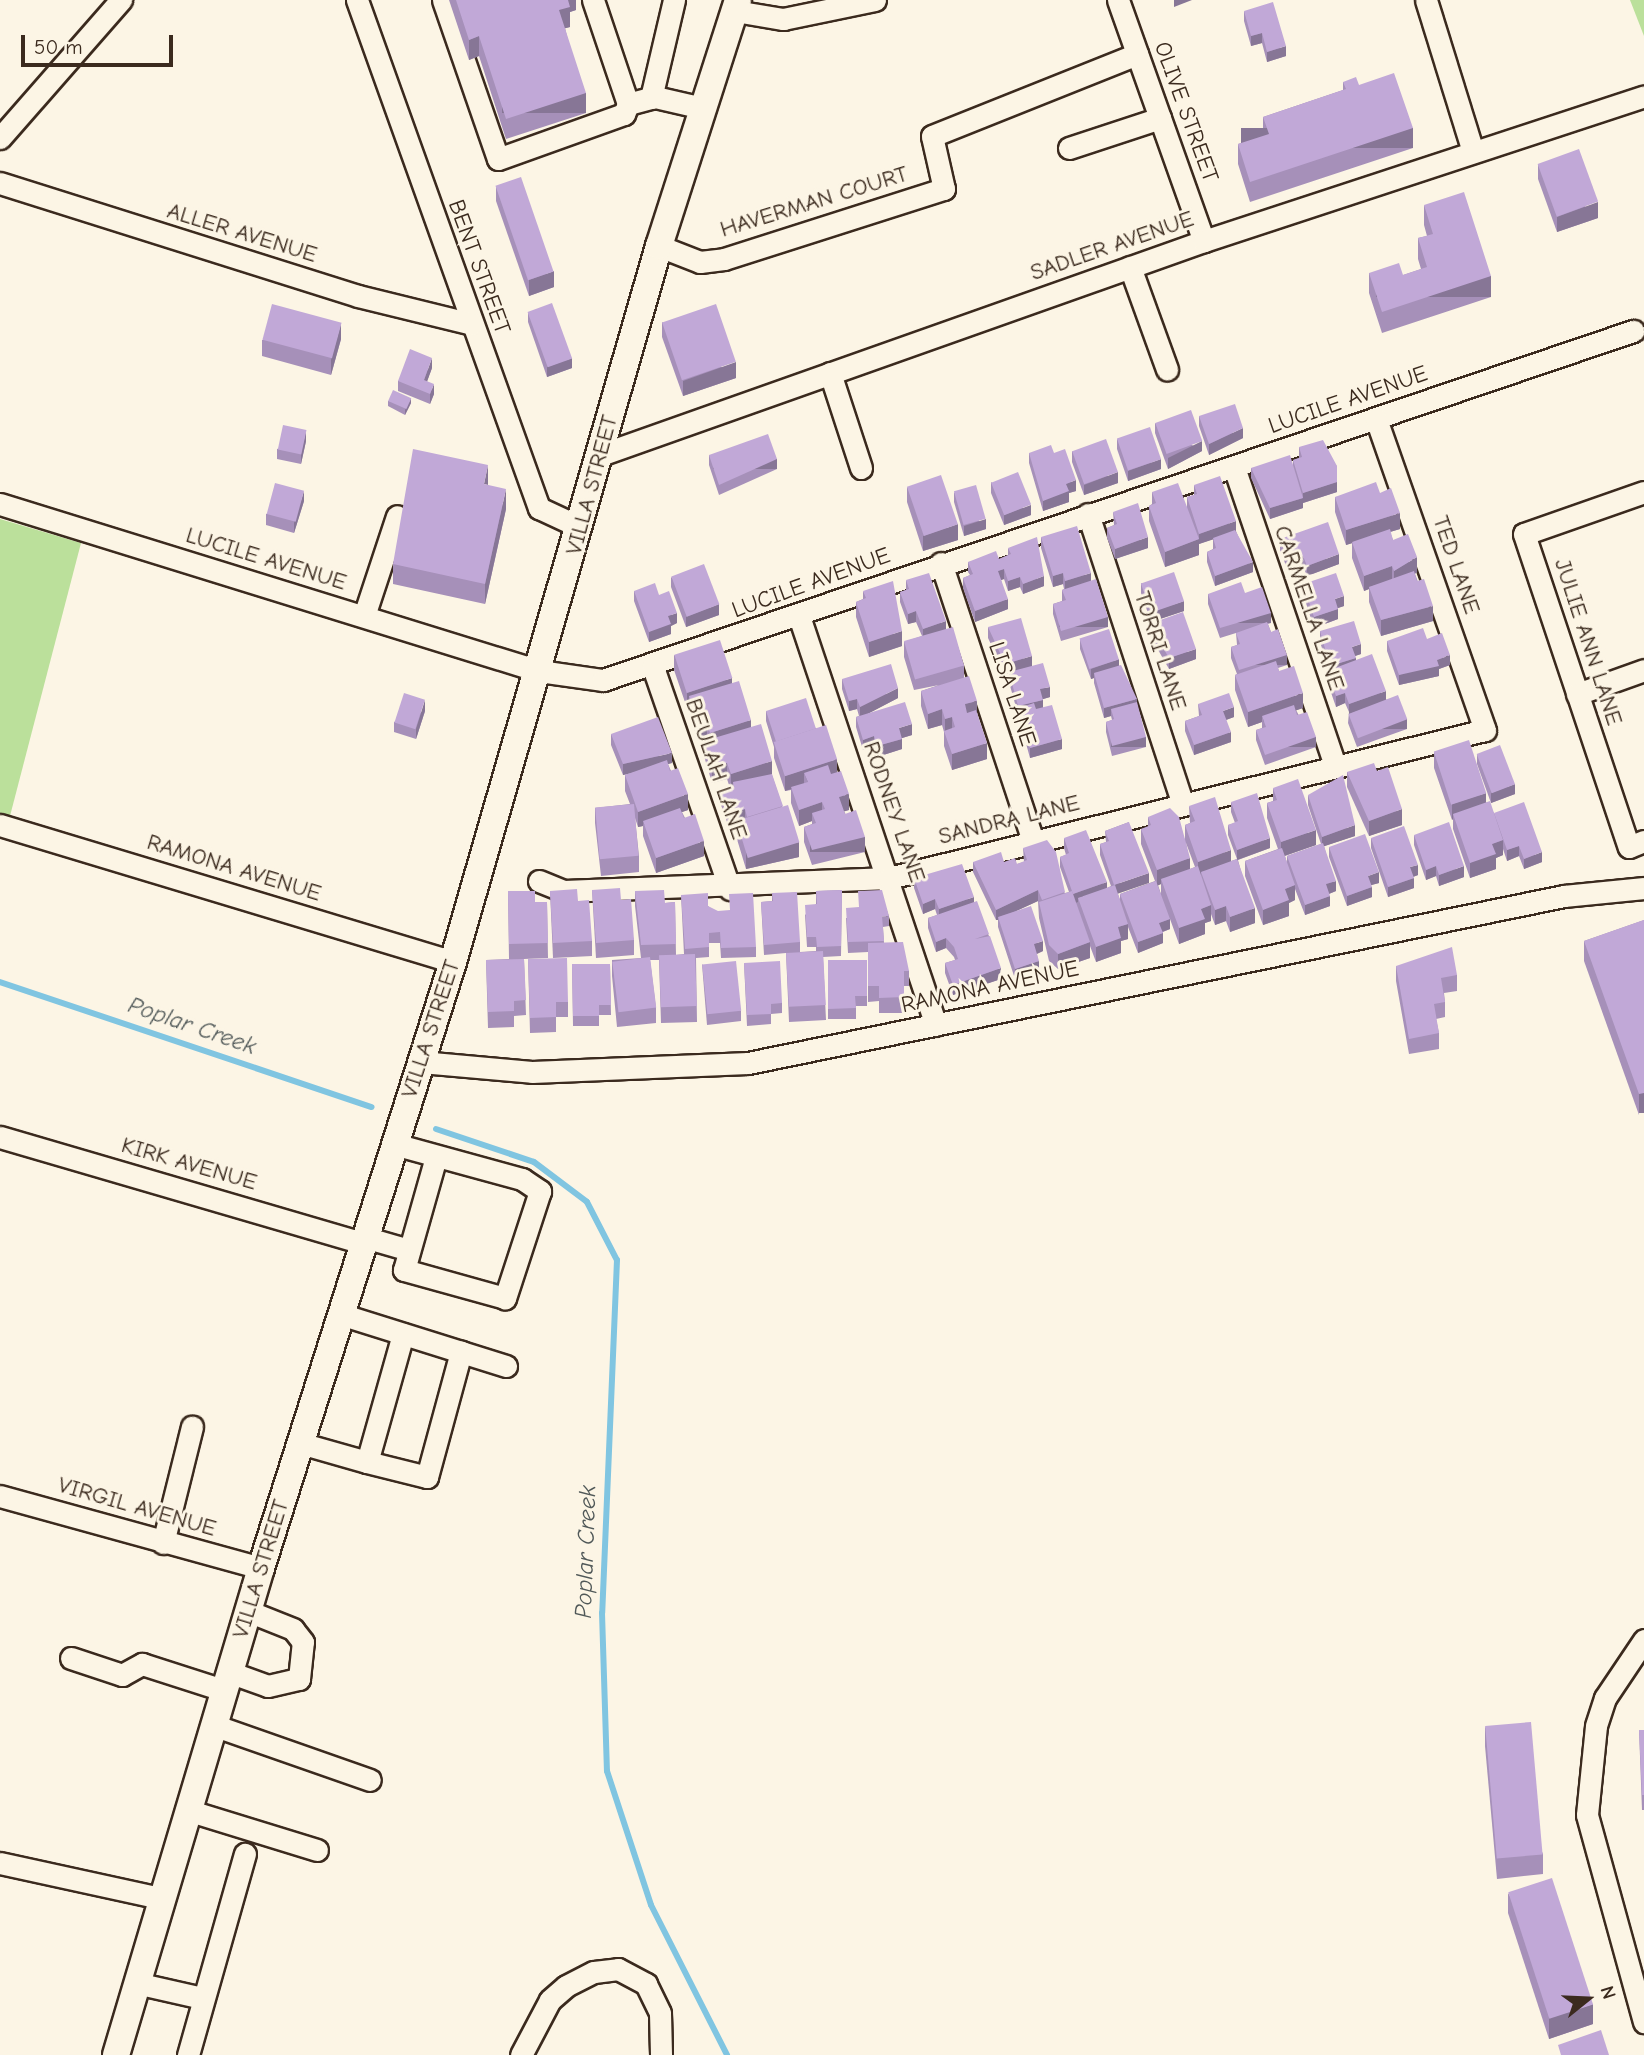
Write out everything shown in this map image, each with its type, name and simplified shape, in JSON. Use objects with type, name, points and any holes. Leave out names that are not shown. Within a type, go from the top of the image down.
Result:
[{"type":"main road","name":"VILLA STREET","points":[[116,2055],[226,1681],[363,1240],[453,962],[539,671],[659,246],[737,5]]},
{"type":"street","points":[[0,138],[121,0]]},
{"type":"street","name":"BENT STREET","points":[[357,0],[539,508],[580,527]]},
{"type":"street","points":[[443,0],[498,159],[651,98],[703,108]]},
{"type":"street","points":[[593,0],[626,109]]},
{"type":"street","points":[[651,98],[674,0]]},
{"type":"street","points":[[737,5],[783,19],[827,5],[875,0]]},
{"type":"street","name":"OLIVE STREET","points":[[1118,0],[1204,241]]},
{"type":"street","points":[[1426,0],[1473,152]]},
{"type":"street","name":"HAVERMAN COURT","points":[[659,246],[700,262],[724,259],[944,189],[932,136],[1138,54]]},
{"type":"street","name":"SADLER AVENUE","points":[[600,455],[1204,241],[1644,96]]},
{"type":"street","points":[[1069,148],[1160,118]]},
{"type":"street","name":"ALLER AVENUE","points":[[0,183],[358,296],[472,324]]},
{"type":"street","points":[[1130,267],[1167,369]]},
{"type":"street","name":"LUCILE AVENUE","points":[[0,504],[539,671],[603,680],[653,667],[941,563],[1234,467],[1633,331]]},
{"type":"street","points":[[830,373],[862,468]]},
{"type":"street","name":"TED LANE","points":[[1376,418],[1485,730]]},
{"type":"street","name":"CARMELLA LANE","points":[[1234,467],[1335,765]]},
{"type":"street","name":"JULIE ANN LANE","points":[[1636,844],[1577,694],[1524,534],[1644,492]]},
{"type":"street","name":"TORRI LANE","points":[[1088,514],[1183,804]]},
{"type":"street","points":[[364,616],[397,516]]},
{"type":"street","name":"LISA LANE","points":[[941,563],[1033,841]]},
{"type":"street","name":"RODNEY LANE","points":[[799,616],[889,878],[936,1025]]},
{"type":"street","name":"BEULAH LANE","points":[[653,667],[730,889]]},
{"type":"street","points":[[1577,694],[1644,670]]},
{"type":"street","name":"SANDRA LANE","points":[[540,881],[564,891],[730,889],[889,878],[1335,765],[1485,730]]},
{"type":"street","name":"RAMONA AVENUE","points":[[0,825],[453,962]]},
{"type":"street","name":"RAMONA AVENUE","points":[[421,1062],[533,1072],[722,1065],[936,1025],[1564,896],[1644,888]]},
{"type":"street","name":"KIRK AVENUE","points":[[0,1137],[363,1240],[410,1250]]},
{"type":"street","points":[[394,1144],[522,1179],[540,1191],[505,1298],[404,1270],[436,1157]]},
{"type":"street","points":[[340,1314],[506,1366]]},
{"type":"street","points":[[368,1462],[403,1334]]},
{"type":"street","points":[[300,1443],[428,1477],[461,1352]]},
{"type":"street","points":[[163,1543],[191,1427]]},
{"type":"street","name":"VIRGIL AVENUE","points":[[0,1496],[261,1568]]},
{"type":"street","points":[[71,1658],[122,1675],[142,1664],[226,1681],[268,1686],[299,1679],[303,1642],[293,1629],[248,1611]]},
{"type":"street","points":[[1644,1640],[1605,1698],[1589,1770],[1592,1848],[1636,1968],[1644,2022]]},
{"type":"street","points":[[213,1725],[370,1780]]},
{"type":"street","points":[[187,1810],[317,1850]]},
{"type":"street","points":[[188,2055],[245,1854]]},
{"type":"street","points":[[0,1863],[160,1898]]},
{"type":"street","points":[[521,2055],[550,2000],[594,1972],[618,1969],[650,1994],[660,2013],[662,2055]]},
{"type":"street","points":[[136,1983],[202,1998]]},
{"type":"green space","points":[[1630,0],[1644,0],[1644,36]]},
{"type":"green space","points":[[0,519],[81,543],[10,816],[0,813]]},
{"type":"building","points":[[456,0],[568,0],[570,7],[559,10],[586,93],[506,119],[479,36],[469,40]]},
{"type":"building","points":[[1273,2],[1286,46],[1267,52],[1262,33],[1251,36],[1244,11]]},
{"type":"building","points":[[1394,73],[1413,128],[1250,182],[1238,144],[1269,134],[1263,117],[1346,89],[1343,82],[1356,77],[1359,85]]},
{"type":"building","points":[[1579,149],[1598,202],[1557,217],[1538,164]]},
{"type":"building","points":[[521,177],[554,272],[528,280],[495,186]]},
{"type":"building","points":[[1464,192],[1491,276],[1382,312],[1369,273],[1399,263],[1403,275],[1427,267],[1418,238],[1433,234],[1424,205]]},
{"type":"building","points":[[552,303],[572,358],[548,367],[528,312]]},
{"type":"building","points":[[272,304],[342,323],[332,358],[262,340]]},
{"type":"building","points":[[716,304],[736,362],[682,380],[662,323]]},
{"type":"building","points":[[410,349],[432,358],[424,380],[434,384],[430,394],[398,381]]},
{"type":"building","points":[[393,390],[411,398],[406,409],[388,401]]},
{"type":"building","points":[[1235,404],[1243,428],[1209,444],[1199,416]]},
{"type":"building","points":[[1191,410],[1202,441],[1167,454],[1155,423]]},
{"type":"building","points":[[283,425],[306,430],[301,454],[278,449]]},
{"type":"building","points":[[1150,427],[1161,459],[1128,471],[1117,438]]},
{"type":"building","points":[[768,434],[777,459],[719,485],[709,455]]},
{"type":"building","points":[[1106,439],[1118,472],[1084,484],[1072,451]]},
{"type":"building","points":[[1323,440],[1337,466],[1337,482],[1303,493],[1293,460],[1302,457],[1299,447]]},
{"type":"building","points":[[1051,445],[1054,453],[1065,449],[1076,480],[1066,484],[1069,491],[1043,501],[1029,453]]},
{"type":"building","points":[[413,449],[488,465],[484,484],[506,489],[485,584],[393,564]]},
{"type":"building","points":[[1290,455],[1303,498],[1270,508],[1251,468]]},
{"type":"building","points":[[1018,472],[1031,504],[1004,515],[991,483]]},
{"type":"building","points":[[941,475],[958,524],[924,536],[907,487]]},
{"type":"building","points":[[1220,476],[1236,521],[1199,534],[1187,497],[1197,494],[1194,485]]},
{"type":"building","points":[[1376,482],[1380,493],[1391,488],[1400,513],[1346,530],[1335,497]]},
{"type":"building","points":[[275,483],[304,491],[296,522],[267,514]]},
{"type":"building","points":[[1178,483],[1199,539],[1165,552],[1149,506],[1156,503],[1152,492]]},
{"type":"building","points":[[976,485],[986,519],[964,525],[954,491]]},
{"type":"building","points":[[1138,503],[1148,537],[1115,549],[1107,528],[1117,524],[1113,512]]},
{"type":"building","points":[[1328,522],[1339,554],[1307,566],[1303,556],[1288,561],[1280,539]]},
{"type":"building","points":[[1077,526],[1091,573],[1065,581],[1063,573],[1053,576],[1041,537]]},
{"type":"building","points":[[1390,529],[1393,540],[1408,534],[1417,557],[1394,571],[1392,566],[1364,576],[1352,542]]},
{"type":"building","points":[[1235,530],[1253,562],[1215,576],[1207,552],[1216,548],[1213,538]]},
{"type":"building","points":[[1037,537],[1044,576],[1023,584],[1020,577],[1008,581],[1004,569],[998,571],[1008,599],[975,611],[963,578],[973,574],[968,562],[996,551],[999,559],[1011,554],[1008,548]]},
{"type":"building","points":[[704,564],[719,604],[687,617],[671,577]]},
{"type":"building","points":[[1414,571],[1417,581],[1424,579],[1433,606],[1381,620],[1369,587]]},
{"type":"building","points":[[1174,572],[1184,601],[1151,613],[1141,583]]},
{"type":"building","points":[[929,573],[946,621],[923,629],[916,611],[908,614],[900,592],[909,589],[906,580]]},
{"type":"building","points":[[1336,573],[1344,596],[1335,599],[1338,609],[1314,617],[1303,584]]},
{"type":"building","points":[[1096,579],[1108,617],[1061,631],[1053,604],[1066,600],[1062,590]]},
{"type":"building","points":[[893,581],[902,631],[869,642],[856,602],[866,598],[863,591]]},
{"type":"building","points":[[1241,582],[1245,593],[1262,587],[1271,613],[1220,628],[1208,594]]},
{"type":"building","points":[[655,583],[659,595],[669,591],[677,613],[668,616],[671,624],[649,632],[634,591]]},
{"type":"building","points":[[1183,612],[1196,649],[1169,658],[1149,624]]},
{"type":"building","points":[[1021,618],[1032,656],[1005,664],[988,627]]},
{"type":"building","points":[[1354,621],[1361,644],[1352,647],[1356,658],[1330,666],[1320,631]]},
{"type":"building","points":[[1267,622],[1271,632],[1278,629],[1287,655],[1239,670],[1231,647],[1240,644],[1236,633]]},
{"type":"building","points":[[953,627],[964,665],[915,680],[904,641]]},
{"type":"building","points":[[1423,628],[1427,639],[1442,633],[1450,655],[1437,660],[1439,666],[1399,675],[1387,641]]},
{"type":"building","points":[[1109,629],[1119,659],[1089,669],[1080,639]]},
{"type":"building","points":[[720,640],[732,678],[687,693],[674,655]]},
{"type":"building","points":[[1372,654],[1386,691],[1349,704],[1345,693],[1336,696],[1327,671]]},
{"type":"building","points":[[1276,661],[1279,671],[1294,666],[1303,693],[1248,712],[1235,675]]},
{"type":"building","points":[[1043,663],[1050,687],[1040,689],[1043,700],[1018,706],[1009,672]]},
{"type":"building","points":[[891,664],[898,688],[860,707],[857,699],[849,701],[842,679]]},
{"type":"building","points":[[1121,665],[1137,699],[1104,708],[1094,673]]},
{"type":"building","points":[[969,676],[977,701],[965,704],[967,713],[976,710],[987,743],[952,754],[944,731],[955,727],[952,717],[945,719],[942,709],[928,714],[921,691]]},
{"type":"building","points":[[739,681],[751,720],[710,733],[707,723],[698,726],[689,696]]},
{"type":"building","points":[[404,693],[425,700],[415,729],[394,722]]},
{"type":"building","points":[[1229,693],[1234,707],[1223,711],[1231,732],[1194,745],[1185,721],[1202,715],[1198,704]]},
{"type":"building","points":[[1398,695],[1407,719],[1358,738],[1349,714]]},
{"type":"building","points":[[806,698],[816,728],[776,741],[766,711]]},
{"type":"building","points":[[905,702],[912,724],[899,728],[902,739],[877,746],[874,736],[863,740],[856,717]]},
{"type":"building","points":[[1137,702],[1146,737],[1112,746],[1106,722],[1114,719],[1111,709]]},
{"type":"building","points":[[1034,703],[1036,709],[1052,705],[1062,739],[1030,748],[1019,708]]},
{"type":"building","points":[[1294,705],[1297,715],[1307,712],[1316,737],[1265,755],[1256,730],[1266,727],[1262,716]]},
{"type":"building","points":[[658,717],[672,753],[623,764],[611,734]]},
{"type":"building","points":[[761,724],[772,761],[731,774],[727,763],[712,768],[704,741]]},
{"type":"building","points":[[826,725],[837,759],[785,776],[774,742]]},
{"type":"building","points":[[1469,740],[1486,793],[1451,805],[1434,751]]},
{"type":"building","points":[[1500,745],[1515,784],[1492,793],[1477,754]]},
{"type":"building","points":[[667,760],[670,771],[678,768],[688,794],[638,812],[625,775]]},
{"type":"building","points":[[1374,763],[1377,771],[1388,767],[1402,809],[1369,821],[1347,772]]},
{"type":"building","points":[[828,765],[831,774],[841,771],[849,794],[839,797],[845,814],[856,810],[865,837],[812,850],[804,827],[816,823],[812,813],[825,809],[822,802],[799,810],[791,787],[808,782],[804,773]]},
{"type":"building","points":[[772,774],[783,806],[747,817],[745,809],[728,815],[720,792],[734,787],[733,782]]},
{"type":"building","points":[[1343,775],[1355,825],[1322,837],[1308,795]]},
{"type":"building","points":[[1298,779],[1316,830],[1281,842],[1267,803],[1277,800],[1273,788]]},
{"type":"building","points":[[1257,793],[1270,838],[1237,850],[1228,825],[1238,821],[1231,802]]},
{"type":"building","points":[[1215,797],[1231,850],[1198,862],[1185,825],[1195,821],[1189,806]]},
{"type":"building","points":[[1490,801],[1503,840],[1492,844],[1496,854],[1470,863],[1453,814]]},
{"type":"building","points":[[1524,802],[1542,852],[1524,859],[1519,846],[1507,850],[1494,813]]},
{"type":"building","points":[[634,804],[639,856],[600,859],[595,807]]},
{"type":"building","points":[[788,805],[799,842],[748,858],[736,821]]},
{"type":"building","points":[[680,808],[684,818],[695,814],[704,841],[656,858],[643,821]]},
{"type":"building","points":[[1170,808],[1179,817],[1190,858],[1157,870],[1141,829],[1151,825],[1148,817]]},
{"type":"building","points":[[1129,822],[1149,873],[1114,885],[1100,844],[1109,841],[1105,831]]},
{"type":"building","points":[[1449,822],[1464,866],[1439,875],[1436,866],[1426,870],[1414,835]]},
{"type":"building","points":[[1404,826],[1418,865],[1410,867],[1414,878],[1388,887],[1371,838]]},
{"type":"building","points":[[1086,830],[1107,882],[1073,894],[1060,857],[1069,853],[1064,838]]},
{"type":"building","points":[[1365,834],[1379,872],[1368,876],[1372,887],[1347,896],[1329,847]]},
{"type":"building","points":[[1047,840],[1056,852],[1065,892],[1042,900],[1038,890],[996,910],[973,862],[1001,852],[1004,862],[1015,858],[1017,864],[1027,860],[1023,848]]},
{"type":"building","points":[[1323,843],[1336,881],[1326,884],[1330,896],[1305,905],[1287,856]]},
{"type":"building","points":[[1282,848],[1295,885],[1285,889],[1289,900],[1263,910],[1245,861]]},
{"type":"building","points":[[1237,859],[1255,908],[1230,917],[1226,906],[1215,910],[1201,872]]},
{"type":"building","points":[[962,864],[974,897],[939,909],[935,899],[923,904],[914,878]]},
{"type":"building","points":[[1198,866],[1211,905],[1201,909],[1205,919],[1179,928],[1161,879]]},
{"type":"building","points":[[1156,881],[1170,919],[1159,923],[1163,933],[1138,942],[1120,894]]},
{"type":"building","points":[[1115,885],[1128,924],[1118,927],[1121,938],[1096,947],[1078,898]]},
{"type":"building","points":[[620,888],[621,900],[631,899],[634,940],[596,943],[592,890]]},
{"type":"building","points":[[577,889],[578,901],[589,900],[592,941],[553,943],[550,891]]},
{"type":"building","points":[[664,890],[665,903],[675,902],[676,944],[641,945],[635,891]]},
{"type":"building","points":[[842,890],[841,946],[817,947],[816,937],[807,937],[805,905],[817,904],[816,891]]},
{"type":"building","points":[[882,890],[889,916],[882,916],[884,941],[848,942],[846,908],[859,907],[858,891]]},
{"type":"building","points":[[508,891],[535,891],[535,902],[547,902],[548,943],[509,944]]},
{"type":"building","points":[[1072,891],[1090,942],[1058,954],[1049,945],[1039,902]]},
{"type":"building","points":[[797,892],[800,942],[764,945],[761,902],[773,901],[772,893]]},
{"type":"building","points":[[708,893],[708,906],[718,911],[730,910],[729,894],[753,893],[756,947],[721,948],[720,932],[709,933],[709,947],[685,949],[681,895]]},
{"type":"building","points":[[977,901],[989,934],[975,939],[990,936],[1001,968],[953,985],[945,963],[958,959],[954,947],[946,938],[936,942],[928,918]]},
{"type":"building","points":[[1031,906],[1043,941],[1034,944],[1039,961],[1015,969],[998,917]]},
{"type":"building","points":[[1644,920],[1644,1093],[1639,1094],[1584,941]]},
{"type":"building","points":[[903,942],[909,971],[904,971],[904,997],[879,998],[879,986],[868,986],[868,943]]},
{"type":"building","points":[[1452,947],[1457,975],[1441,978],[1445,1002],[1434,1004],[1439,1033],[1409,1039],[1396,966]]},
{"type":"building","points":[[823,951],[826,1005],[789,1007],[786,953]]},
{"type":"building","points":[[695,954],[697,1006],[661,1007],[659,955]]},
{"type":"building","points":[[650,957],[656,1008],[618,1012],[612,962]]},
{"type":"building","points":[[567,958],[568,1002],[556,1002],[556,1017],[530,1018],[528,959]]},
{"type":"building","points":[[524,959],[526,1000],[514,1001],[514,1011],[488,1012],[486,960]]},
{"type":"building","points":[[828,960],[867,960],[867,996],[855,996],[856,1008],[828,1009]]},
{"type":"building","points":[[736,961],[741,1011],[707,1014],[702,965]]},
{"type":"building","points":[[780,961],[782,1003],[771,1004],[771,1014],[747,1015],[744,963]]},
{"type":"building","points":[[572,964],[610,964],[611,1005],[599,1005],[599,1016],[573,1016]]},
{"type":"building","points":[[1531,1722],[1543,1854],[1497,1859],[1485,1726]]},
{"type":"building","points":[[1639,1730],[1644,1730],[1644,1795],[1642,1795]]},
{"type":"building","points":[[1552,1878],[1593,2004],[1549,2019],[1508,1892]]},
{"type":"building","points":[[1601,2030],[1609,2055],[1561,2055],[1558,2045]]},
{"type":"waterway","name":"Poplar Creek","points":[[0,982],[372,1107]]},
{"type":"waterway","name":"Poplar Creek","points":[[436,1129],[534,1162],[587,1202],[617,1260],[602,1613],[607,1771],[651,1905],[727,2055]]}]
